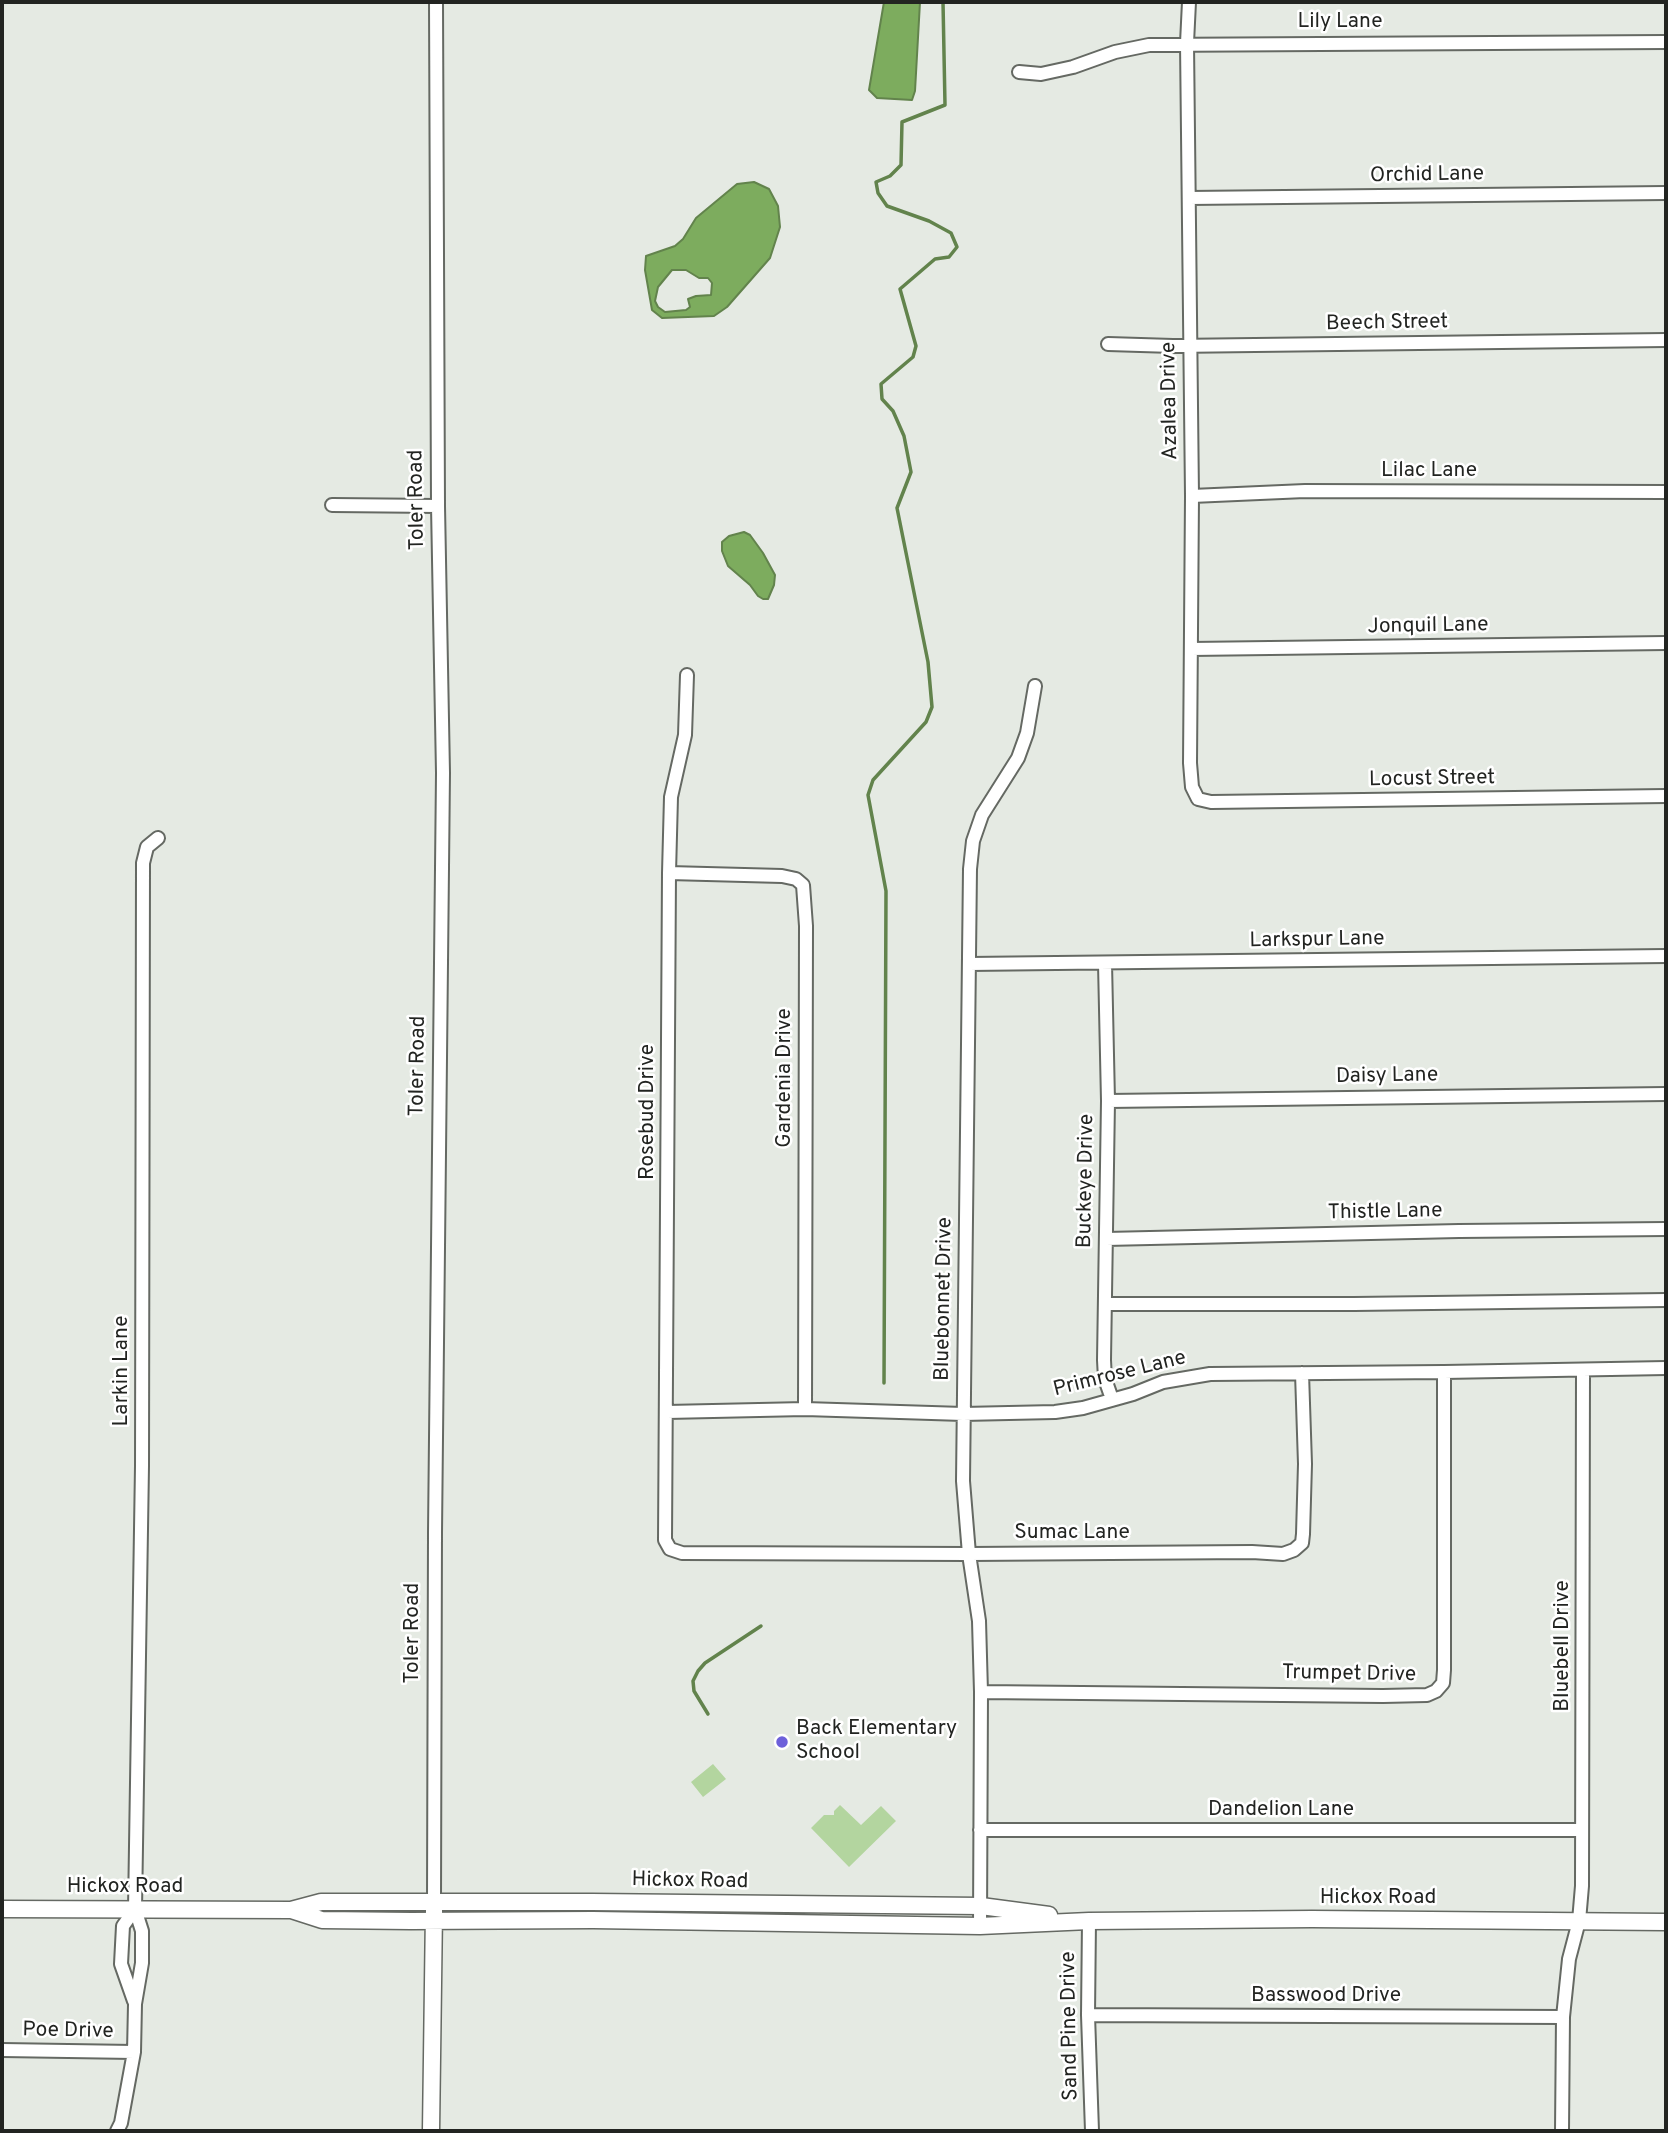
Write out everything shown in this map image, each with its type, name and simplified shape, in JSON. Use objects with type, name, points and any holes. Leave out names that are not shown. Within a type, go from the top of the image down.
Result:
[{"type":"street","name":"Toler Road","points":[[431,2131],[443,773],[438,506],[436,2]]},
{"type":"street","name":"Azalea Drive","points":[[1189,2],[1187,43],[1192,496],[1190,763],[1192,787],[1198,799]]},
{"type":"street","name":"Lily Lane","points":[[1019,72],[1041,74],[1073,67],[1115,52],[1149,45],[1187,43],[1666,42]]},
{"type":"street","name":"Orchid Lane","points":[[1189,198],[1666,192]]},
{"type":"street","name":"Beech Street","points":[[1108,344],[1173,346],[1666,340]]},
{"type":"street","name":"Lilac Lane","points":[[1192,496],[1305,491],[1666,492]]},
{"type":"street","points":[[332,505],[438,506]]},
{"type":"street","name":"Jonquil Lane","points":[[1191,649],[1666,643]]},
{"type":"street","name":"Rosebud Drive","points":[[670,1549],[665,1540],[669,873],[671,797],[685,734],[687,675]]},
{"type":"street","name":"Bluebonnet Drive","points":[[980,1926],[979,1620],[969,1554],[963,1481],[970,869],[973,841],[982,815],[1017,758],[1027,733],[1035,686]]},
{"type":"street","name":"Locust Street","points":[[1198,799],[1211,802],[1666,796]]},
{"type":"street","name":"Larkin Lane","points":[[135,1909],[142,1466],[142,863],[147,847],[158,838]]},
{"type":"street","name":"Gardenia Drive","points":[[669,873],[782,876],[796,879],[803,885],[806,926],[805,1409]]},
{"type":"street","name":"Larkspur Lane","points":[[969,964],[1666,956]]},
{"type":"street","name":"Buckeye Drive","points":[[1105,963],[1108,1101],[1105,1379],[1112,1399]]},
{"type":"street","name":"Daisy Lane","points":[[1108,1101],[1666,1094]]},
{"type":"street","name":"Thistle Lane","points":[[1105,1239],[1666,1229]]},
{"type":"street","points":[[1105,1304],[1666,1300]]},
{"type":"street","name":"Primrose Lane","points":[[667,1412],[805,1409],[963,1414],[1055,1412],[1083,1408],[1133,1394],[1163,1382],[1210,1374],[1666,1368]]},
{"type":"street","name":"Bluebell Drive","points":[[1562,2131],[1563,2017],[1569,1959],[1579,1921],[1582,1886],[1583,1370]]},
{"type":"street","name":"Sumac Lane","points":[[670,1549],[682,1553],[1283,1554],[1302,1543],[1303,1534],[1305,1464],[1302,1373]]},
{"type":"street","name":"Trumpet Drive","points":[[981,1692],[1394,1696],[1427,1695],[1436,1691],[1443,1683],[1444,1670],[1444,1373]]},
{"type":"street","name":"Dandelion Lane","points":[[981,1830],[1581,1830]]},
{"type":"street","name":"Hickox Road","points":[[2,1909],[291,1910],[321,1902],[981,1906],[1089,1921]]},
{"type":"street","points":[[705,1903],[705,1922]]},
{"type":"street","points":[[732,1922],[740,1917],[834,1919],[841,1915],[846,1905]]},
{"type":"street","points":[[135,1909],[123,1926],[121,1964],[135,2004]]},
{"type":"street","points":[[117,2131],[121,2123],[134,2052],[135,2004],[142,1963],[142,1931],[135,1909]]},
{"type":"street","name":"Hickox Road","points":[[291,1910],[322,1920],[980,1926],[1089,1921],[1312,1919],[1666,1922]]},
{"type":"street","name":"Sand Pine Drive","points":[[1089,1921],[1088,2015],[1092,2131]]},
{"type":"street","name":"Basswood Drive","points":[[1088,2015],[1563,2017]]},
{"type":"street","name":"Poe Drive","points":[[2,2050],[134,2052]]},
{"type":"shaded area","points":[[884,2],[920,2],[915,91],[912,100],[877,98],[869,90]]},
{"type":"shaded area","points":[[754,182],[769,189],[778,206],[780,227],[770,258],[727,307],[714,316],[662,318],[652,310],[645,270],[646,256],[675,246],[683,239],[696,218],[737,184]],"holes":[[[672,270],[686,270],[699,278],[708,278],[712,283],[711,295],[688,299],[690,307],[686,310],[665,312],[655,301],[658,287]]]},
{"type":"shaded area","points":[[744,532],[750,535],[763,553],[775,575],[768,599],[758,596],[750,585],[728,566],[722,551],[722,542],[729,536]]},
{"type":"shaded area","points":[[713,1764],[726,1779],[703,1797],[691,1782]]},
{"type":"shaded area","points":[[840,1805],[861,1825],[881,1806],[896,1821],[849,1867],[811,1828],[824,1815],[834,1815]]},
{"type":"waterway","points":[[884,1383],[886,891],[868,795],[873,780],[926,722],[932,707],[928,662],[897,508],[911,472],[904,436],[893,411],[882,399],[881,384],[913,357],[916,346],[900,289],[935,259],[949,257],[957,247],[951,233],[929,221],[887,206],[878,193],[876,182],[890,176],[901,165],[902,122],[945,105],[943,2]]},
{"type":"waterway","points":[[708,1714],[694,1691],[693,1681],[698,1671],[705,1663],[761,1626]]},
{"type":"place","name":"Back Elementary School","points":[[782,1742]]}]
